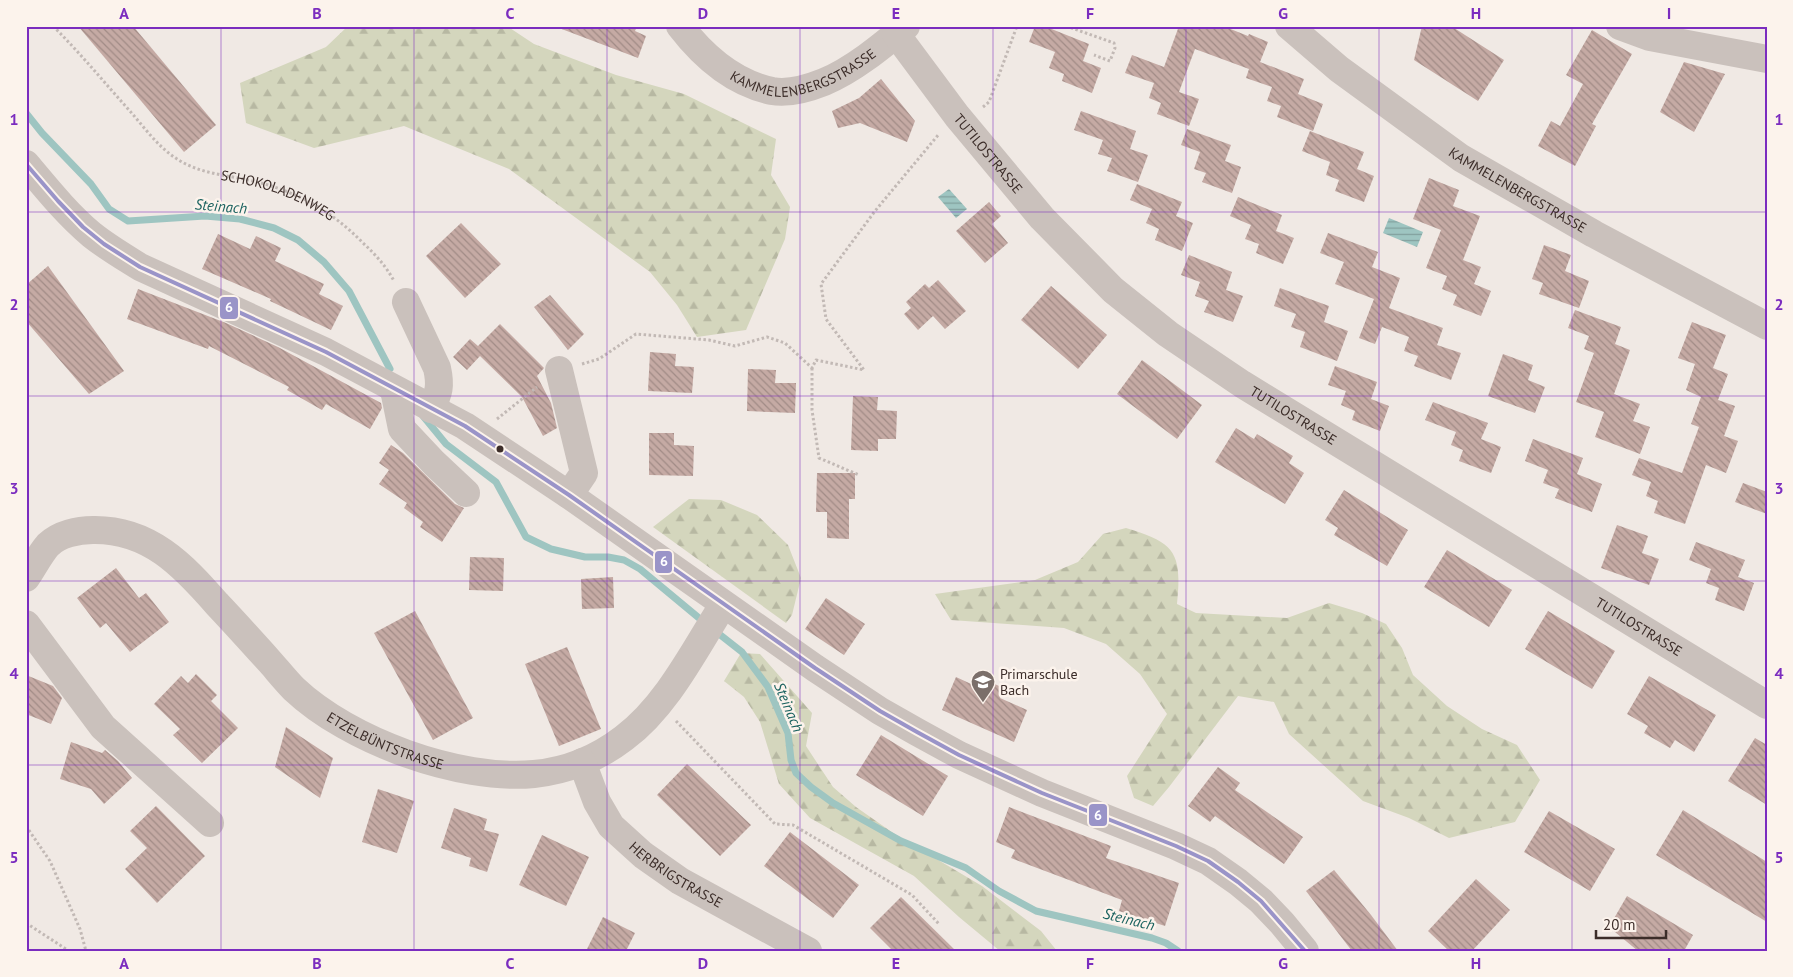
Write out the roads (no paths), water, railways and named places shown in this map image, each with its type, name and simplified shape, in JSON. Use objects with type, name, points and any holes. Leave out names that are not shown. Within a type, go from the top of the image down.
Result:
[{"type":"street","name":"KAMMELENBERGSTRASSE","points":[[680,26],[724,70],[745,81],[772,90],[788,91],[824,82],[860,62],[901,30]]},
{"type":"street","name":"KAMMELENBERGSTRASSE","points":[[1289,26],[1339,69],[1461,158],[1594,234],[1767,326]]},
{"type":"street","points":[[1620,26],[1650,37],[1767,59]]},
{"type":"street","name":"TUTILOSTRASSE","points":[[901,30],[956,116],[1042,218],[1113,290],[1168,334],[1242,384],[1767,706]]},
{"type":"street","points":[[26,164],[70,215],[92,234],[140,267],[326,352],[480,435],[569,495],[718,612],[880,711],[959,755],[1042,793],[1176,846],[1208,861],[1238,882],[1282,922],[1296,948]]},
{"type":"street","points":[[406,302],[437,368],[439,393],[429,408]]},
{"type":"street","points":[[559,370],[584,473],[569,495]]},
{"type":"street","points":[[394,390],[402,429],[466,493]]},
{"type":"street","name":"ETZELBÜNTSTRASSE","points":[[26,578],[37,545],[80,530],[104,530],[121,533],[158,547],[188,571],[295,689],[329,715],[382,744],[416,757],[452,767],[505,774],[536,774],[560,769],[582,762],[624,738],[643,722],[674,682],[718,612]]},
{"type":"street","points":[[26,624],[103,727],[210,823]]},
{"type":"street","name":"HERBRIGSTRASSE","points":[[582,762],[597,802],[611,826],[643,855],[680,881],[808,951]]},
{"type":"water","points":[[949,189],[967,209],[956,218],[938,197]]},
{"type":"water","points":[[1389,218],[1423,232],[1417,247],[1383,233]]},
{"type":"waterway","name":"Steinach","points":[[26,113],[42,133],[91,184],[109,209],[128,221],[205,216],[240,219],[274,228],[298,240],[324,262],[349,291],[390,369]]},
{"type":"waterway","name":"Steinach","points":[[423,416],[446,444],[496,482],[526,537],[551,549],[585,557],[608,557],[624,560],[640,569],[705,623]]},
{"type":"waterway","name":"Steinach","points":[[714,630],[742,652],[768,687],[788,733],[791,760],[796,773],[833,803],[901,841],[966,868],[999,891],[1036,911],[1152,938],[1166,943],[1178,951]]},
{"type":"place","name":"Primarschule Bach","points":[[983,703]]}]
